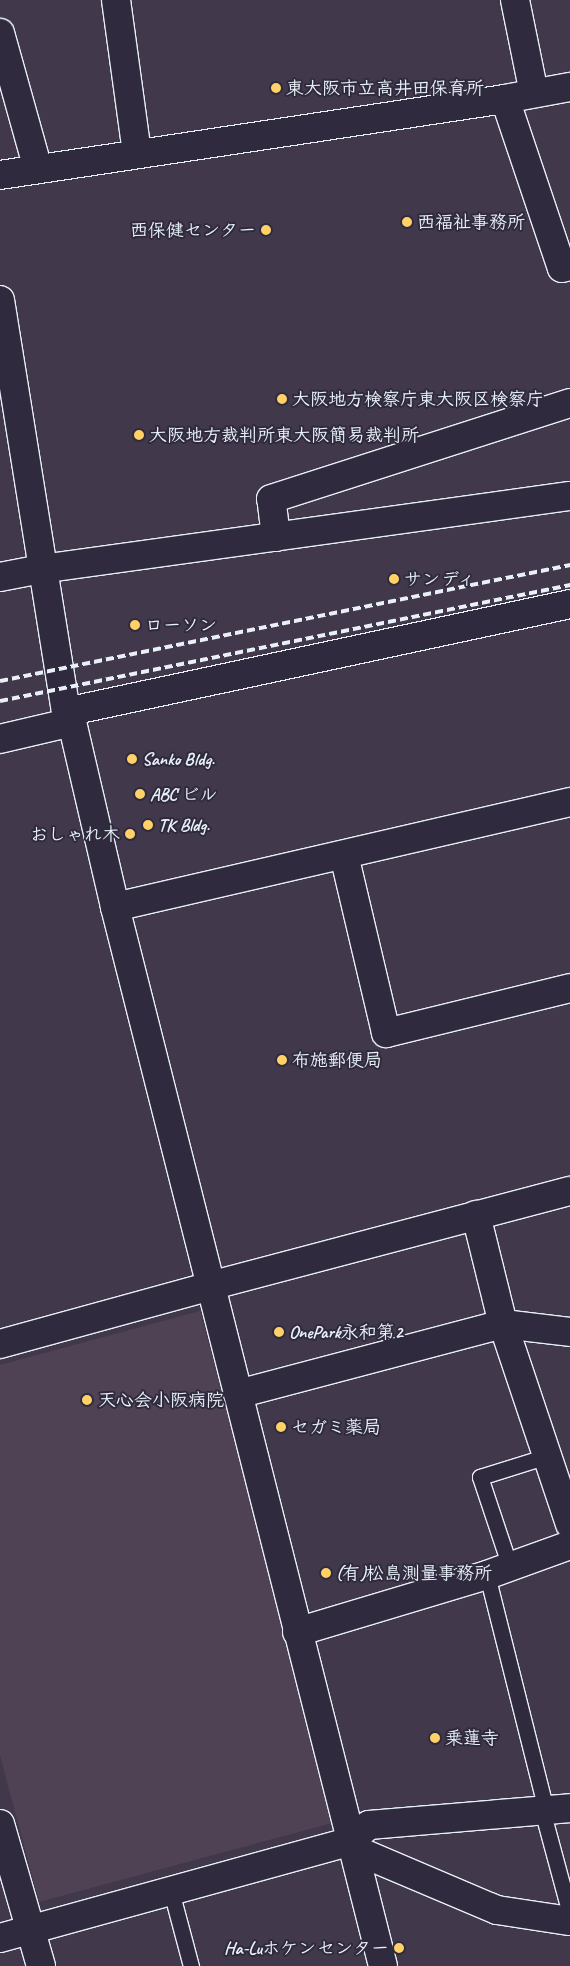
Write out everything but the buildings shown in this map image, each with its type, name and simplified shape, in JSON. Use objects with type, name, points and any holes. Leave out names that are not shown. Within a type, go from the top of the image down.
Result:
[{"type":"street","points":[[116,0],[137,154]]},
{"type":"street","points":[[516,0],[534,93]]},
{"type":"street","points":[[0,33],[38,169]]},
{"type":"street","points":[[0,175],[505,99],[570,87]]},
{"type":"street","points":[[505,99],[562,268],[570,266]]},
{"type":"street","points":[[0,300],[41,569],[69,717],[210,1286],[383,1966]]},
{"type":"street","points":[[276,536],[271,499],[570,403]]},
{"type":"street","points":[[0,577],[41,569],[570,496]]},
{"type":"street","points":[[0,739],[69,717],[570,604]]},
{"type":"street","points":[[115,907],[570,802]]},
{"type":"street","points":[[344,854],[386,1033],[570,988]]},
{"type":"street","points":[[0,1344],[476,1215],[570,1192]]},
{"type":"street","points":[[476,1215],[503,1324],[570,1524]]},
{"type":"street","points":[[238,1394],[503,1324],[570,1332]]},
{"type":"street","points":[[297,1632],[499,1571],[570,1545]]},
{"type":"street","points":[[0,1938],[172,1891],[352,1845],[368,1825],[553,1809]]},
{"type":"street","points":[[0,1824],[32,1929],[41,1966]]},
{"type":"street","points":[[352,1845],[498,1910],[570,1921]]},
{"type":"lane","points":[[547,1456],[480,1477],[499,1571],[553,1809],[570,1914]]},
{"type":"lane","points":[[172,1891],[191,1966]]},
{"type":"shaded area","points":[[200,1311],[336,1822],[39,1902],[0,1755],[0,1365]]},
{"type":"railway","points":[[0,681],[570,565]]},
{"type":"railway","points":[[0,701],[570,585]]},
{"type":"place","name":"東大阪市立高井田保育所","points":[[276,88]]},
{"type":"place","name":"西福祉事務所","points":[[407,222]]},
{"type":"place","name":"西保健センター","points":[[266,230]]},
{"type":"place","name":"大阪地方検察庁東大阪区検察庁","points":[[282,399]]},
{"type":"place","name":"大阪地方裁判所東大阪簡易裁判所","points":[[139,435]]},
{"type":"place","name":"サンディ","points":[[394,579]]},
{"type":"place","name":"ローソン","points":[[135,625]]},
{"type":"place","name":"Sanko Bldg.","points":[[132,759]]},
{"type":"place","name":"ABC ビル","points":[[140,794]]},
{"type":"place","name":"TK Bldg.","points":[[148,825]]},
{"type":"place","name":"おしゃれ木","points":[[130,834]]},
{"type":"place","name":"布施郵便局","points":[[282,1060]]},
{"type":"place","name":"OnePark永和第2","points":[[279,1332]]},
{"type":"place","name":"天心会小阪病院","points":[[87,1400]]},
{"type":"place","name":"セガミ薬局","points":[[281,1427]]},
{"type":"place","name":"(有)松島測量事務所","points":[[326,1573]]},
{"type":"place","name":"乗蓮寺","points":[[435,1738]]},
{"type":"place","name":"Ha-Luホケンセンター","points":[[399,1948]]}]
